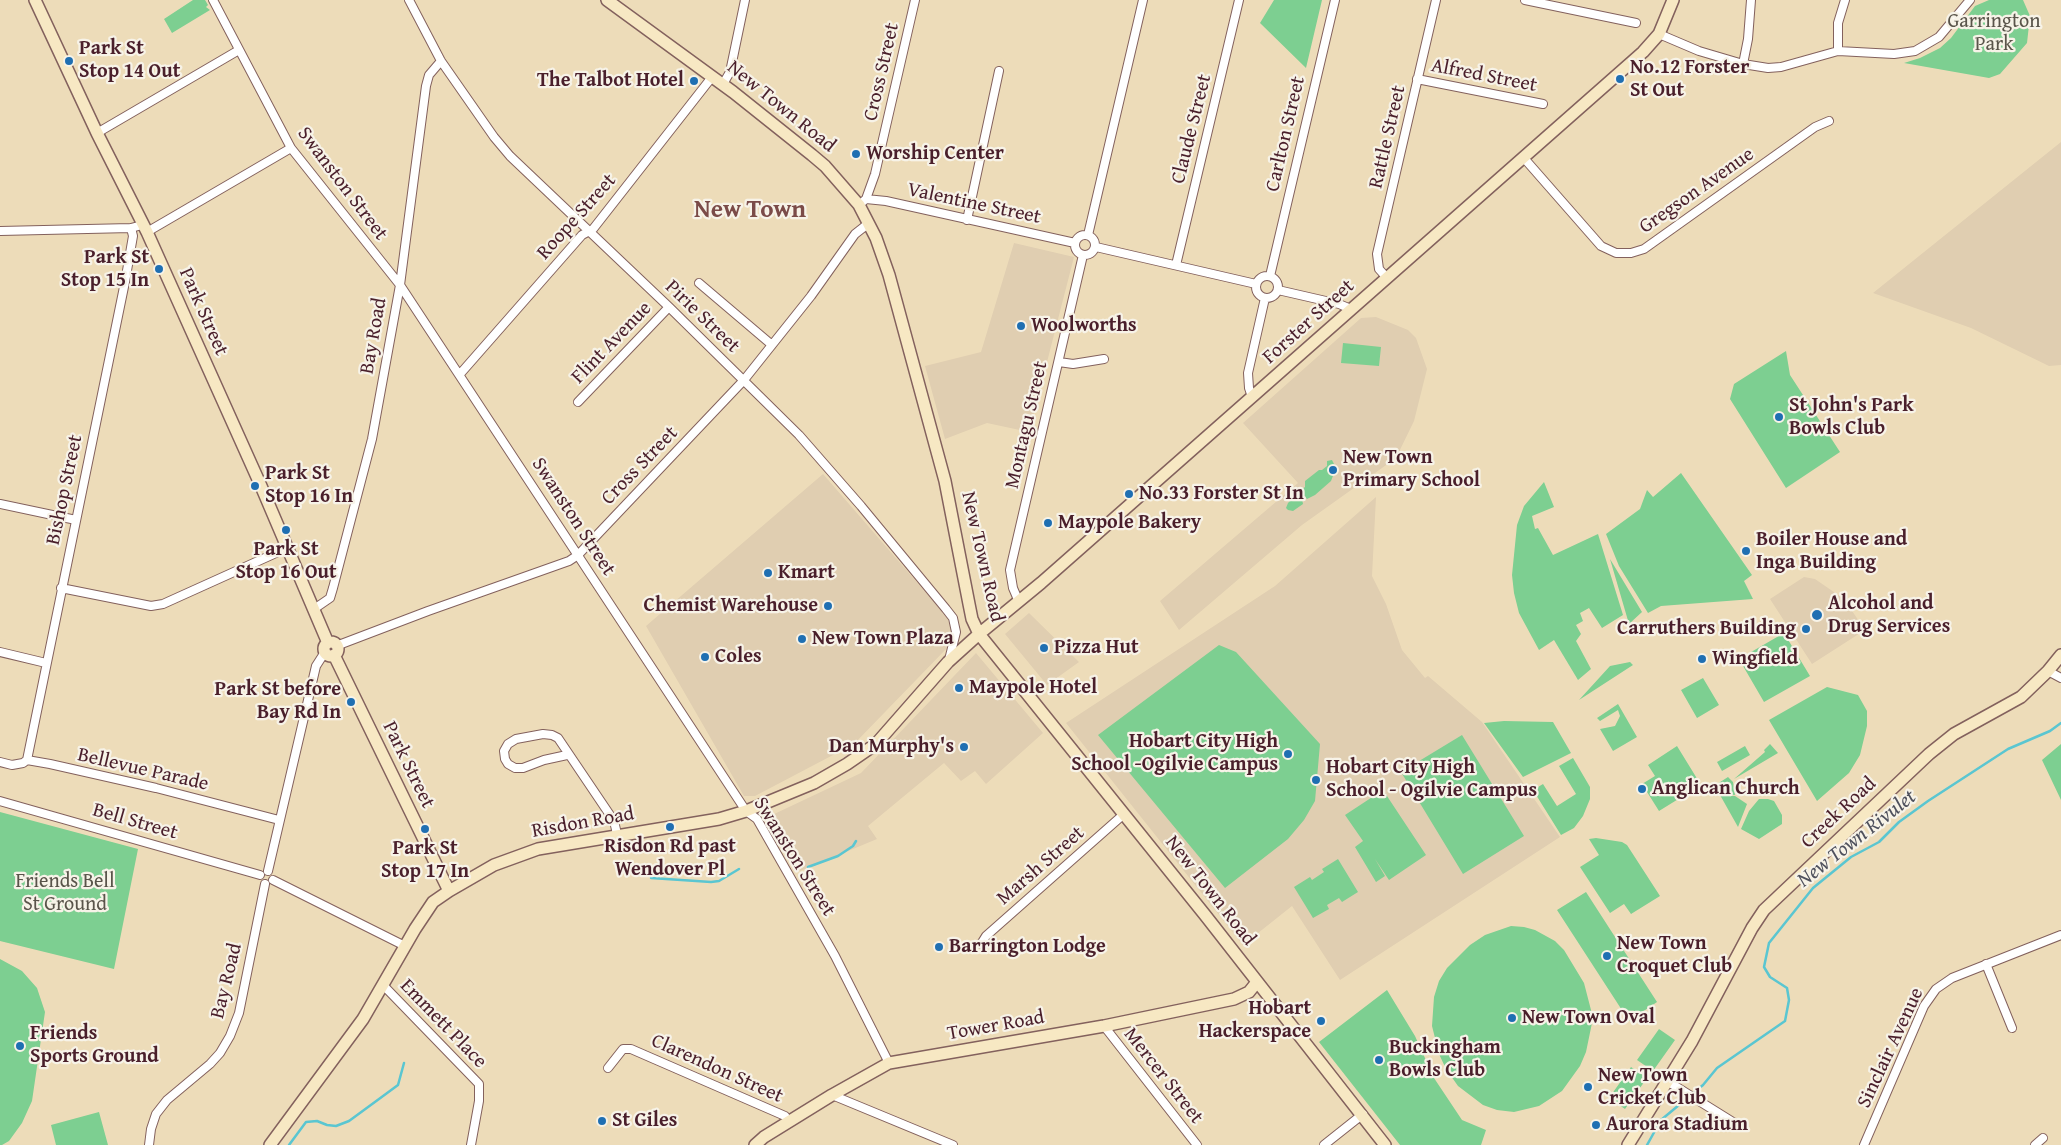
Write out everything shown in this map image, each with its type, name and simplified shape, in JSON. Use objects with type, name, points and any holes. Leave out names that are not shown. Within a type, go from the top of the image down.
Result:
[{"type":"street","name":"Park Street","points":[[35,0],[97,134],[144,229],[261,486],[331,649],[449,891]]},
{"type":"street","name":"Swanston Street","points":[[214,0],[291,148],[400,285],[746,810],[756,820],[791,877],[835,956],[889,1063]]},
{"type":"street","name":"Pirie Street","points":[[410,0],[442,61],[494,137],[510,156],[799,435],[861,506],[953,618],[956,632],[948,662]]},
{"type":"street","name":"New Town Road","points":[[607,0],[723,84],[826,166],[863,202],[869,223],[884,259],[945,481],[968,604],[979,634],[1363,1114],[1385,1145]]},
{"type":"street","points":[[723,84],[730,72],[745,0]]},
{"type":"street","name":"Cross Street","points":[[863,202],[874,174],[915,0]]},
{"type":"street","points":[[1088,235],[1142,0]]},
{"type":"street","name":"Claude Street","points":[[1176,265],[1239,0]]},
{"type":"street","name":"Carlton Street","points":[[1270,276],[1335,0]]},
{"type":"street","name":"Rattle Street","points":[[1387,278],[1379,269],[1377,254],[1436,0]]},
{"type":"street","points":[[1525,0],[1636,23]]},
{"type":"street","points":[[1673,0],[1660,34],[1699,51],[1743,64],[1768,68],[1781,67],[1838,52],[1894,54],[1915,50],[1939,36],[1970,0]]},
{"type":"street","points":[[1743,64],[1748,39],[1751,0]]},
{"type":"street","points":[[1838,52],[1838,23],[1845,0]]},
{"type":"street","name":"Forster Street","points":[[979,634],[1019,602],[1631,64],[1660,34]]},
{"type":"street","points":[[97,134],[239,50]]},
{"type":"street","name":"Bay Road","points":[[314,609],[330,598],[334,588],[372,439],[400,285],[426,86],[429,76],[442,61]]},
{"type":"street","points":[[967,220],[999,71]]},
{"type":"street","name":"Roope Street","points":[[460,374],[582,235],[589,233],[712,76]]},
{"type":"street","name":"Alfred Street","points":[[1417,79],[1543,104]]},
{"type":"street","name":"Gregson Avenue","points":[[1523,158],[1601,246],[1616,253],[1630,253],[1644,249],[1815,127],[1829,120]]},
{"type":"street","points":[[0,231],[144,229],[291,148]]},
{"type":"street","name":"Valentine Street","points":[[863,202],[886,201],[1075,243]]},
{"type":"street","name":"Cross Street","points":[[331,649],[428,611],[569,561],[578,555],[744,380],[810,296],[855,234],[869,223]]},
{"type":"street","name":"Bishop Street","points":[[27,760],[134,236],[131,228]]},
{"type":"street","points":[[1088,235],[1093,239],[1096,247],[1091,254],[1082,255],[1076,249],[1075,243],[1082,236],[1088,235]]},
{"type":"street","points":[[1096,247],[1256,284]]},
{"type":"street","name":"Montagu Street","points":[[1019,602],[1013,588],[1010,570],[1082,255]]},
{"type":"street","points":[[1270,276],[1278,283],[1278,290],[1272,298],[1265,298],[1257,291],[1256,284],[1260,278],[1270,276]]},
{"type":"street","points":[[699,283],[772,345]]},
{"type":"street","points":[[1278,290],[1339,304],[1351,309]]},
{"type":"street","points":[[1252,397],[1248,373],[1265,298]]},
{"type":"street","name":"Flint Avenue","points":[[578,402],[668,307]]},
{"type":"street","points":[[1058,362],[1073,364],[1104,359]]},
{"type":"street","points":[[0,504],[76,520]]},
{"type":"street","points":[[61,588],[151,606],[163,604],[287,548]]},
{"type":"street","name":"Risdon Road","points":[[270,1145],[347,1042],[433,902],[494,865],[520,854],[557,844],[719,819],[814,783],[848,764],[876,744],[948,662],[979,634]]},
{"type":"street","points":[[268,871],[316,666],[331,649]]},
{"type":"street","points":[[0,652],[46,663]]},
{"type":"street","name":"Creek Road","points":[[1628,1145],[1703,1021],[1752,928],[1764,910],[1935,748],[1968,725],[2014,702],[2048,671],[2061,655]]},
{"type":"street","points":[[2048,671],[2061,678]]},
{"type":"street","points":[[567,755],[544,760],[523,768],[515,768],[504,759],[504,751],[508,744],[516,739],[543,734],[558,738],[567,755],[614,821],[618,834]]},
{"type":"street","name":"Bellevue Parade","points":[[0,762],[12,765],[27,760],[156,788],[279,820]]},
{"type":"street","name":"Bell Street","points":[[0,801],[143,840],[260,875]]},
{"type":"street","name":"Marsh Street","points":[[982,944],[986,936],[1124,814]]},
{"type":"street","points":[[264,871],[268,871],[274,876],[271,884],[265,884],[260,880],[260,875],[264,871]]},
{"type":"street","points":[[273,880],[405,946]]},
{"type":"street","name":"Bay Road","points":[[149,1145],[151,1129],[156,1114],[167,1100],[210,1064],[220,1053],[230,1036],[238,1012],[265,884]]},
{"type":"street","name":"Sinclair Avenue","points":[[1864,1145],[1931,994],[1946,981],[2061,935]]},
{"type":"street","points":[[1986,964],[2012,1028]]},
{"type":"street","name":"Tower Road","points":[[755,1145],[764,1137],[835,1093],[889,1063],[1104,1026],[1234,999],[1249,992],[1257,982]]},
{"type":"street","name":"Emmett Place","points":[[383,985],[479,1084],[479,1101],[471,1145]]},
{"type":"street","name":"Mercer Street","points":[[1104,1026],[1197,1145]]},
{"type":"street","name":"Clarendon Street","points":[[608,1068],[624,1049],[631,1049],[785,1116],[789,1122]]},
{"type":"street","points":[[1667,1081],[1736,1124]]},
{"type":"street","points":[[835,1093],[953,1145]]},
{"type":"street","points":[[1324,1145],[1363,1114]]},
{"type":"street","points":[[2035,1145],[2043,1138]]},
{"type":"shaded area","points":[[2061,142],[2061,365],[2049,366],[1971,328],[1873,293]]},
{"type":"shaded area","points":[[1014,243],[1074,257],[1029,432],[987,423],[945,439],[925,366],[981,352]]},
{"type":"shaded area","name":"New Town Primary School","points":[[1376,317],[1408,330],[1416,338],[1427,369],[1414,421],[1396,458],[1302,525],[1179,630],[1160,601],[1298,483],[1243,423],[1361,318]]},
{"type":"shaded area","name":"New Town Plaza","points":[[823,474],[947,617],[952,632],[949,646],[854,744],[755,796],[744,796],[646,626]]},
{"type":"shaded area","name":"Hobart City High School - Ogilvie Campus","points":[[1376,497],[1372,576],[1386,604],[1402,650],[1425,678],[1428,676],[1482,722],[1560,837],[1340,980],[1292,906],[1243,945],[1066,723],[1275,586]]},
{"type":"shaded area","name":"Alcohol and Drug Services","points":[[1804,577],[1815,579],[1844,599],[1865,630],[1812,664],[1770,599]]},
{"type":"shaded area","points":[[1029,613],[1079,662],[1047,685],[1005,634]]},
{"type":"shaded area","points":[[976,653],[1043,733],[986,784],[975,771],[961,781],[944,763],[868,826],[877,839],[800,871],[770,816],[861,773]]},
{"type":"green space","points":[[193,0],[205,0],[208,5],[206,7],[210,10],[172,33],[164,19]]},
{"type":"green space","points":[[1274,0],[1322,0],[1306,68],[1260,23]]},
{"type":"green space","name":"Garrington Park","points":[[1989,0],[2023,0],[2030,16],[2027,43],[2000,74],[1989,78],[1904,63],[1920,58],[1940,48],[1951,38],[1975,6]]},
{"type":"green space","points":[[1343,343],[1381,347],[1379,366],[1341,363]]},
{"type":"green space","name":"St John's Park Bowls Club","points":[[1786,351],[1790,375],[1840,452],[1786,488],[1730,399],[1734,384]]},
{"type":"green space","points":[[1332,460],[1336,468],[1331,481],[1315,495],[1307,499],[1300,491],[1305,487],[1305,481],[1327,466],[1327,461]]},
{"type":"green space","points":[[1681,473],[1752,575],[1744,581],[1753,599],[1661,606],[1648,613],[1619,566],[1606,534],[1640,509],[1647,490],[1653,497]]},
{"type":"green space","points":[[1544,482],[1554,507],[1532,516],[1535,529],[1538,528],[1553,555],[1598,534],[1623,615],[1602,628],[1589,608],[1580,613],[1583,621],[1576,625],[1581,634],[1576,641],[1591,669],[1578,680],[1554,640],[1539,650],[1519,613],[1514,593],[1512,575],[1517,525],[1524,506]]},
{"type":"green space","points":[[1296,495],[1302,499],[1303,504],[1293,511],[1288,510],[1286,508],[1288,503]]},
{"type":"green space","points":[[1610,559],[1642,612],[1629,624]]},
{"type":"green space","points":[[1784,633],[1810,676],[1764,702],[1739,659]]},
{"type":"green space","points":[[1219,645],[1236,652],[1320,744],[1315,801],[1304,820],[1288,839],[1225,888],[1098,735]]},
{"type":"green space","points":[[1630,662],[1633,665],[1579,700],[1610,666]]},
{"type":"green space","points":[[1703,678],[1719,705],[1697,718],[1681,690]]},
{"type":"green space","points":[[1827,687],[1858,695],[1867,711],[1867,726],[1860,755],[1849,773],[1817,801],[1769,720]]},
{"type":"green space","points":[[1618,704],[1637,737],[1613,751],[1600,729],[1615,726],[1620,716],[1618,710],[1600,721],[1597,718]]},
{"type":"green space","points":[[1504,721],[1553,722],[1571,753],[1523,777],[1484,723]]},
{"type":"green space","points":[[1462,735],[1524,836],[1463,874],[1401,772]]},
{"type":"green space","points":[[1770,744],[1778,753],[1734,779],[1765,752],[1764,750]]},
{"type":"green space","points":[[2061,744],[2061,800],[2042,760]]},
{"type":"green space","points":[[1677,746],[1701,785],[1659,811],[1642,784],[1655,776],[1648,765]]},
{"type":"green space","points":[[1745,746],[1750,755],[1722,771],[1717,762]]},
{"type":"green space","points":[[1573,758],[1590,787],[1590,799],[1583,816],[1574,828],[1561,835],[1533,790],[1543,784],[1557,806],[1576,794],[1559,766]]},
{"type":"green space","points":[[1728,777],[1733,782],[1735,795],[1718,793],[1714,786]]},
{"type":"green space","points":[[1383,790],[1426,855],[1389,880],[1375,859],[1385,876],[1376,882],[1355,847],[1363,841],[1345,815]]},
{"type":"green space","points":[[1720,795],[1735,796],[1747,804],[1738,827]]},
{"type":"green space","points":[[1759,799],[1774,801],[1782,815],[1782,824],[1759,839],[1741,829],[1749,811]]},
{"type":"green space","name":"Friends Bell St Ground","points":[[0,812],[138,849],[114,969],[0,941]]},
{"type":"green space","points":[[1596,838],[1622,842],[1627,845],[1660,896],[1631,914],[1624,904],[1610,913],[1580,867],[1599,855],[1589,839]]},
{"type":"green space","points":[[1338,859],[1358,892],[1342,902],[1339,898],[1327,905],[1329,909],[1313,918],[1294,887],[1310,877],[1312,880],[1324,872],[1322,869]]},
{"type":"green space","name":"New Town Croquet Club","points":[[1586,892],[1657,1002],[1629,1021],[1557,910]]},
{"type":"green space","name":"New Town Oval","points":[[1511,926],[1535,930],[1555,941],[1564,950],[1584,983],[1591,1010],[1592,1023],[1586,1052],[1580,1066],[1562,1091],[1539,1106],[1514,1112],[1497,1110],[1483,1105],[1458,1086],[1446,1069],[1439,1054],[1432,1026],[1434,997],[1439,981],[1447,968],[1470,945],[1485,935]]},
{"type":"green space","name":"Friends Sports Ground","points":[[0,959],[22,971],[37,988],[45,1012],[32,1101],[22,1123],[9,1141],[2,1145],[0,1145]]},
{"type":"green space","name":"Buckingham Bowls Club","points":[[1387,990],[1415,1036],[1434,1078],[1462,1120],[1486,1130],[1481,1145],[1400,1145],[1319,1042]]},
{"type":"green space","points":[[1659,1029],[1675,1040],[1653,1071],[1637,1060]]},
{"type":"green space","points":[[1631,1067],[1647,1078],[1625,1109],[1609,1098]]},
{"type":"green space","points":[[99,1112],[108,1145],[56,1145],[51,1125]]},
{"type":"waterway","name":"New Town Rivulet","points":[[1647,1145],[1661,1120],[1703,1085],[1717,1068],[1785,1021],[1789,1000],[1787,988],[1770,977],[1764,967],[1769,943],[1813,888],[1851,857],[1879,842],[1899,822],[1928,801],[2008,749],[2050,731],[2061,723]]},
{"type":"waterway","points":[[808,867],[838,856],[853,846],[856,841]]},
{"type":"waterway","points":[[651,878],[711,882],[719,881],[739,869]]},
{"type":"waterway","points":[[289,1145],[306,1122],[317,1121],[336,1126],[349,1121],[398,1085],[404,1063]]},
{"type":"place","name":"Park St Stop 14 Out","points":[[69,61]]},
{"type":"place","name":"No.12 Forster St Out","points":[[1620,79]]},
{"type":"place","name":"The Talbot Hotel","points":[[694,81]]},
{"type":"place","name":"Worship Center","points":[[856,154]]},
{"type":"place","name":"Park St Stop 15 In","points":[[159,269]]},
{"type":"place","name":"Woolworths","points":[[1021,326]]},
{"type":"place","name":"St John's Park Bowls Club","points":[[1779,417]]},
{"type":"place","name":"New Town Primary School","points":[[1333,470]]},
{"type":"place","name":"Park St Stop 16 In","points":[[255,486]]},
{"type":"place","name":"No.33 Forster St In","points":[[1129,494]]},
{"type":"place","name":"Maypole Bakery","points":[[1048,523]]},
{"type":"place","name":"Park St Stop 16 Out","points":[[286,530]]},
{"type":"place","name":"Boiler House and Inga Building","points":[[1746,551]]},
{"type":"place","name":"Kmart","points":[[768,573]]},
{"type":"place","name":"Chemist Warehouse","points":[[828,606]]},
{"type":"place","name":"Alcohol and Drug Services","points":[[1817,615]]},
{"type":"place","name":"Carruthers Building","points":[[1806,629]]},
{"type":"place","name":"New Town Plaza","points":[[802,639]]},
{"type":"place","name":"Pizza Hut","points":[[1044,648]]},
{"type":"place","name":"Coles","points":[[705,657]]},
{"type":"place","name":"Wingfield","points":[[1702,659]]},
{"type":"place","name":"Maypole Hotel","points":[[959,688]]},
{"type":"place","name":"Park St before Bay Rd In","points":[[351,702]]},
{"type":"place","name":"Dan Murphy's","points":[[964,747]]},
{"type":"place","name":"Hobart City High School -Ogilvie Campus","points":[[1288,754]]},
{"type":"place","name":"Hobart City High School - Ogilvie Campus","points":[[1316,780]]},
{"type":"place","name":"Anglican Church","points":[[1642,789]]},
{"type":"place","name":"Risdon Rd past Wendover Pl","points":[[670,827]]},
{"type":"place","name":"Park St Stop 17 In","points":[[425,829]]},
{"type":"place","name":"Barrington Lodge","points":[[939,947]]},
{"type":"place","name":"New Town Croquet Club","points":[[1607,956]]},
{"type":"place","name":"New Town Oval","points":[[1512,1018]]},
{"type":"place","name":"Hobart Hackerspace","points":[[1321,1021]]},
{"type":"place","name":"Friends Sports Ground","points":[[20,1046]]},
{"type":"place","name":"Buckingham Bowls Club","points":[[1379,1060]]},
{"type":"place","name":"New Town Cricket Club","points":[[1588,1087]]},
{"type":"place","name":"St Giles","points":[[602,1121]]},
{"type":"place","name":"Aurora Stadium","points":[[1596,1125]]},
{"type":"district","name":"New Town","points":[[750,211]]}]
